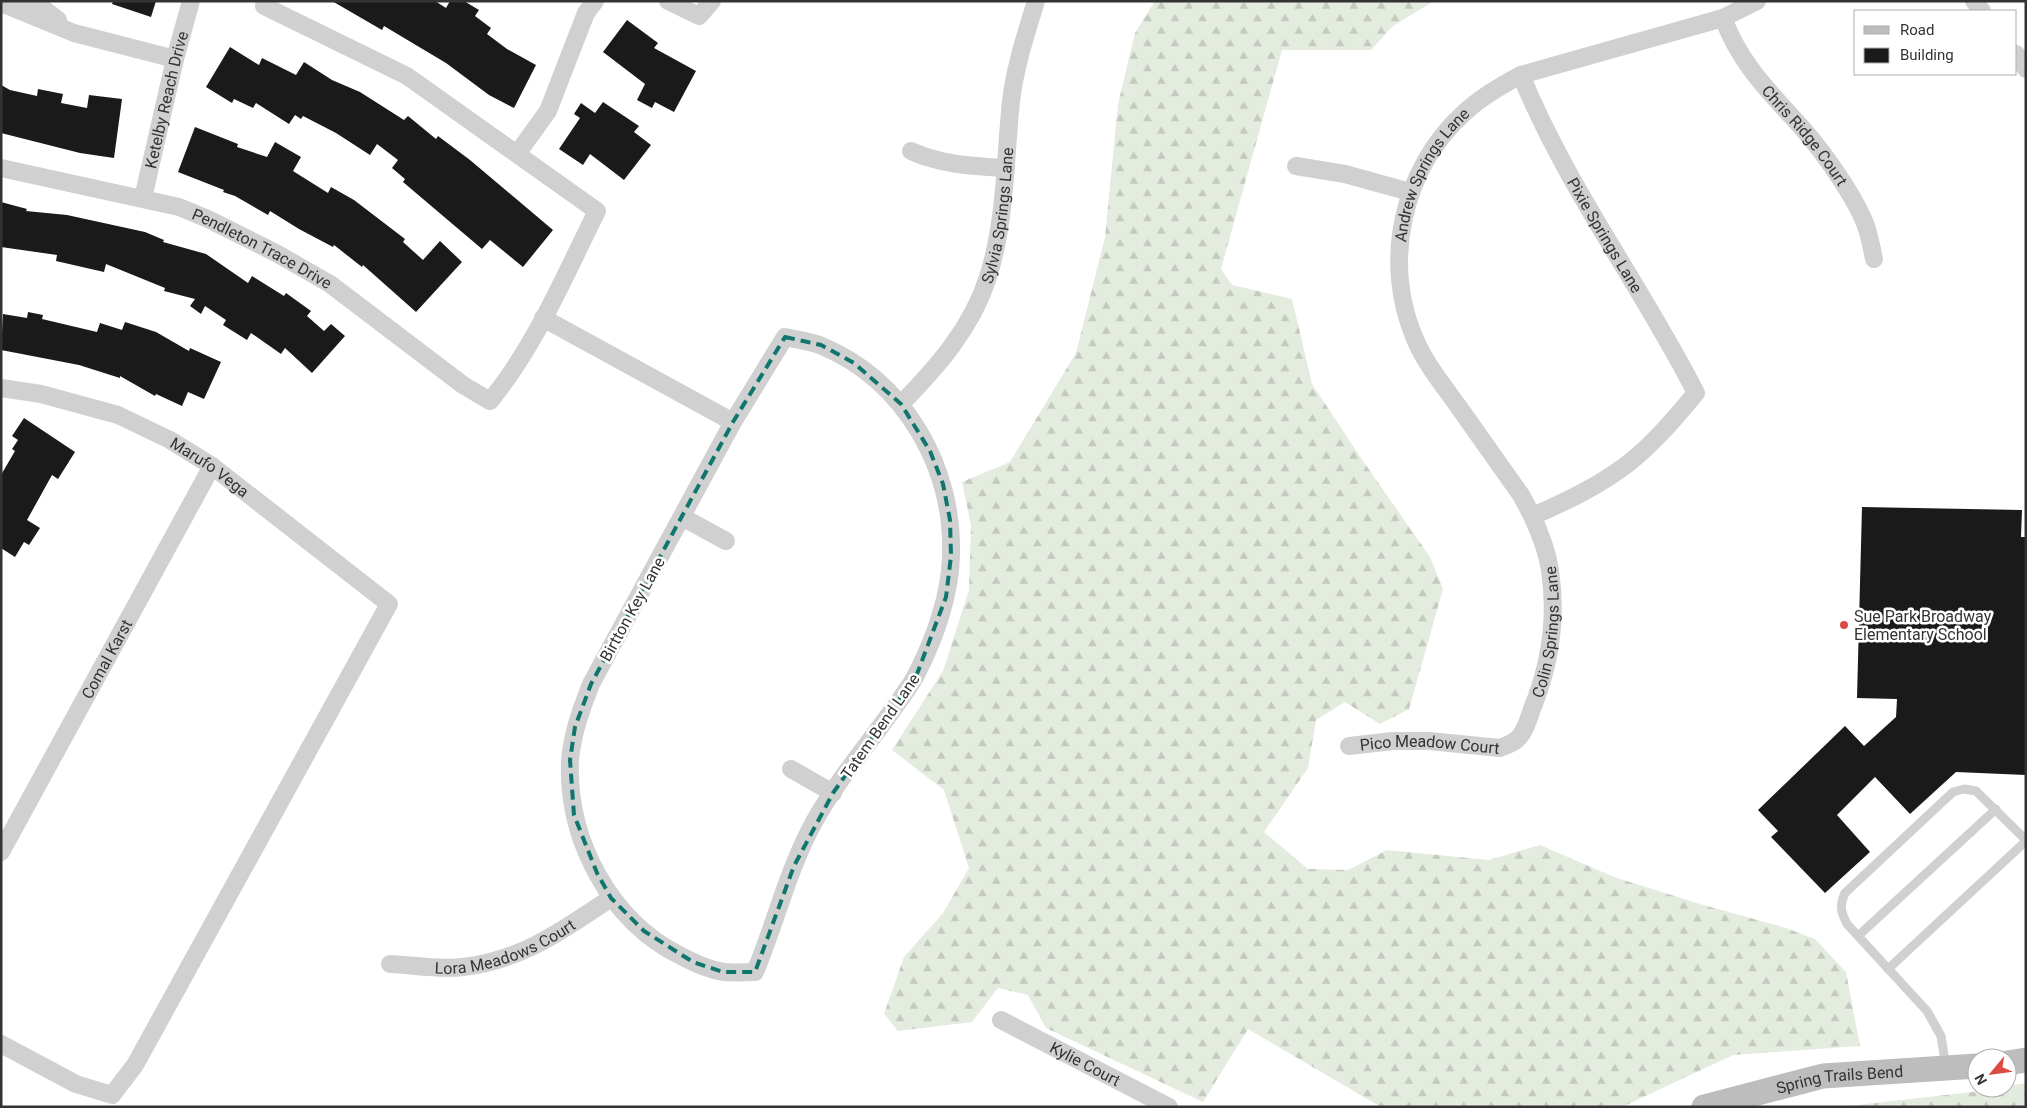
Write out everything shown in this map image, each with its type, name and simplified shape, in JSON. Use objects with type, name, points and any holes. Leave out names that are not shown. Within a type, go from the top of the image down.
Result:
[{"type":"street","points":[[33,1],[74,32]]},
{"type":"street","name":"Ketelby Reach Drive","points":[[143,198],[175,59],[191,1]]},
{"type":"street","points":[[517,154],[548,111],[586,13],[595,1]]},
{"type":"street","points":[[668,1],[698,16],[712,1]]},
{"type":"street","name":"Sylvia Springs Lane","points":[[901,404],[949,352],[972,315],[990,268],[999,231],[1012,99],[1023,46],[1036,1]]},
{"type":"street","name":"Andrew Springs Lane","points":[[1533,516],[1521,495],[1433,370],[1415,339],[1403,305],[1399,268],[1401,225],[1410,192],[1422,167],[1441,137],[1464,113],[1492,91],[1520,76],[1723,18],[1757,1]]},
{"type":"street","points":[[1,2],[74,32],[175,59]]},
{"type":"street","points":[[264,6],[408,76],[597,211],[543,318],[733,422]]},
{"type":"street","name":"Chris Ridge Court","points":[[1723,18],[1733,44],[1747,66],[1804,130],[1830,164],[1851,197],[1867,228],[1874,259]]},
{"type":"street","points":[[2017,56],[2026,69]]},
{"type":"street","name":"Pixie Springs Lane","points":[[1520,76],[1540,123],[1562,163],[1679,359],[1696,393],[1671,422],[1630,462],[1594,487],[1533,516]]},
{"type":"street","points":[[911,151],[929,159],[954,164],[1006,168]]},
{"type":"street","points":[[1296,166],[1345,174],[1410,192]]},
{"type":"street","name":"Pendleton Trace Drive","points":[[1,168],[143,198],[179,207],[208,219],[276,253],[330,284],[463,385],[490,401],[509,378],[543,318]]},
{"type":"street","name":"Tatem Bend Lane","points":[[755,972],[794,866],[814,822],[917,674],[934,636],[946,597],[952,556],[950,520],[943,484],[930,451],[901,404],[884,387],[854,363],[821,345],[785,337]]},
{"type":"street","name":"Birtton Key Lane","points":[[755,972],[723,972],[693,962],[668,950],[644,931],[611,898],[590,860],[574,815],[570,760],[575,727],[591,684],[733,422],[785,337]]},
{"type":"street","name":"Marufo Vega","points":[[1,388],[41,394],[118,415],[170,440],[212,466],[389,604],[135,1065],[112,1095],[76,1084],[1,1044]]},
{"type":"street","name":"Comal Karst","points":[[1,852],[212,466]]},
{"type":"street","name":"Colin Springs Lane","points":[[1511,744],[1519,737],[1526,725],[1540,691],[1550,645],[1553,611],[1550,569],[1533,516]]},
{"type":"street","points":[[682,517],[726,541]]},
{"type":"street","name":"Pico Meadow Court","points":[[1349,746],[1393,741],[1429,741],[1500,748],[1511,744]]},
{"type":"street","points":[[791,768],[833,793]]},
{"type":"street","name":"Lora Meadows Court","points":[[390,964],[462,967],[510,956],[546,941],[611,898]]},
{"type":"street","name":"Kylie Court","points":[[1001,1020],[1170,1107]]},
{"type":"street","name":"Spring Trails Bend","points":[[1704,1107],[1823,1076],[1967,1067]]},
{"type":"lane","points":[[1888,969],[2026,840],[1996,808],[1976,791],[1964,788],[1953,792],[1845,893],[1840,903],[1841,913],[1858,936],[1888,969],[1928,1011],[1941,1036],[1946,1070]]},
{"type":"lane","points":[[1858,936],[1996,808]]},
{"type":"highlighted area","points":[[785,337],[821,345],[854,363],[901,404],[930,451],[943,484],[950,520],[951,556],[946,597],[917,674],[833,793],[794,866],[755,972],[723,972],[693,962],[644,931],[611,898],[597,873],[574,815],[570,760],[575,727],[591,684],[733,422]]},
{"type":"green space","points":[[1155,1],[1434,1],[1393,26],[1371,50],[1282,50],[1221,269],[1232,285],[1292,299],[1312,384],[1430,557],[1443,589],[1409,709],[1380,724],[1345,702],[1316,720],[1308,768],[1264,832],[1308,869],[1348,870],[1387,850],[1489,860],[1540,845],[1614,877],[1786,928],[1815,939],[1846,972],[1860,1046],[1733,1055],[1622,1107],[1381,1107],[1248,1029],[1203,1102],[1046,1028],[1028,995],[998,988],[972,1022],[898,1031],[884,1014],[904,957],[943,913],[969,868],[944,790],[892,750],[943,671],[969,590],[971,525],[962,482],[1010,462],[1076,353],[1105,237],[1118,104],[1135,33]]},
{"type":"green space","points":[[2026,1083],[2026,1107],[1840,1107],[1967,1093],[1967,1098],[2017,1098],[2017,1084]]},
{"type":"building","points":[[113,1],[156,1],[151,17],[112,4]]},
{"type":"building","points":[[332,1],[435,1],[446,8],[450,1],[464,1],[479,10],[475,16],[491,28],[487,34],[507,49],[536,65],[514,108],[489,95],[446,63],[384,26],[382,30]]},
{"type":"building","points":[[627,20],[658,43],[654,48],[696,71],[674,112],[655,102],[652,108],[637,100],[645,84],[603,52]]},
{"type":"building","points":[[230,47],[259,65],[262,58],[296,75],[304,62],[332,80],[360,92],[404,120],[408,116],[436,139],[438,136],[470,160],[553,230],[523,267],[490,240],[482,249],[403,182],[405,179],[392,168],[398,160],[377,144],[370,155],[336,133],[303,116],[301,119],[295,115],[289,124],[256,103],[253,108],[234,99],[232,103],[206,87]]},
{"type":"building","points":[[1,85],[10,90],[37,96],[38,89],[63,94],[61,103],[87,108],[89,95],[122,99],[114,158],[80,153],[1,133]]},
{"type":"building","points":[[603,102],[639,126],[634,132],[651,145],[624,180],[590,154],[583,165],[559,149],[580,118],[574,114],[581,103],[595,113]]},
{"type":"building","points":[[195,127],[238,144],[237,147],[267,157],[275,142],[301,157],[293,171],[328,193],[331,187],[354,200],[405,239],[403,242],[423,260],[440,241],[462,262],[416,312],[363,265],[362,267],[334,245],[333,247],[299,229],[270,211],[268,215],[235,196],[223,192],[224,190],[178,172]]},
{"type":"building","points":[[1,202],[27,209],[26,211],[67,215],[145,232],[164,240],[163,242],[206,254],[248,283],[252,276],[284,296],[286,293],[311,311],[307,316],[324,331],[331,324],[345,336],[312,373],[285,348],[281,354],[251,333],[247,340],[223,325],[226,320],[205,306],[201,314],[190,306],[195,299],[164,291],[165,288],[106,264],[104,272],[56,261],[57,255],[1,247]]},
{"type":"building","points":[[28,312],[43,315],[42,319],[97,332],[100,323],[122,330],[125,322],[156,332],[189,351],[190,348],[221,362],[204,399],[188,392],[182,406],[156,394],[155,396],[120,376],[120,378],[79,365],[1,350],[3,314],[27,318]]},
{"type":"building","points":[[24,418],[75,452],[58,479],[52,475],[27,520],[40,528],[29,545],[24,542],[15,557],[1,548],[1,475],[15,451],[12,449],[18,440],[12,436]]},
{"type":"building","points":[[1862,507],[2022,510],[2021,537],[2026,537],[2026,775],[1956,772],[1910,814],[1875,777],[1837,815],[1870,852],[1825,893],[1771,837],[1778,831],[1758,810],[1845,726],[1864,746],[1896,717],[1897,699],[1857,698]]},
{"type":"place","name":"Sue Park Broadway Elementary School","points":[[1844,625]]}]
